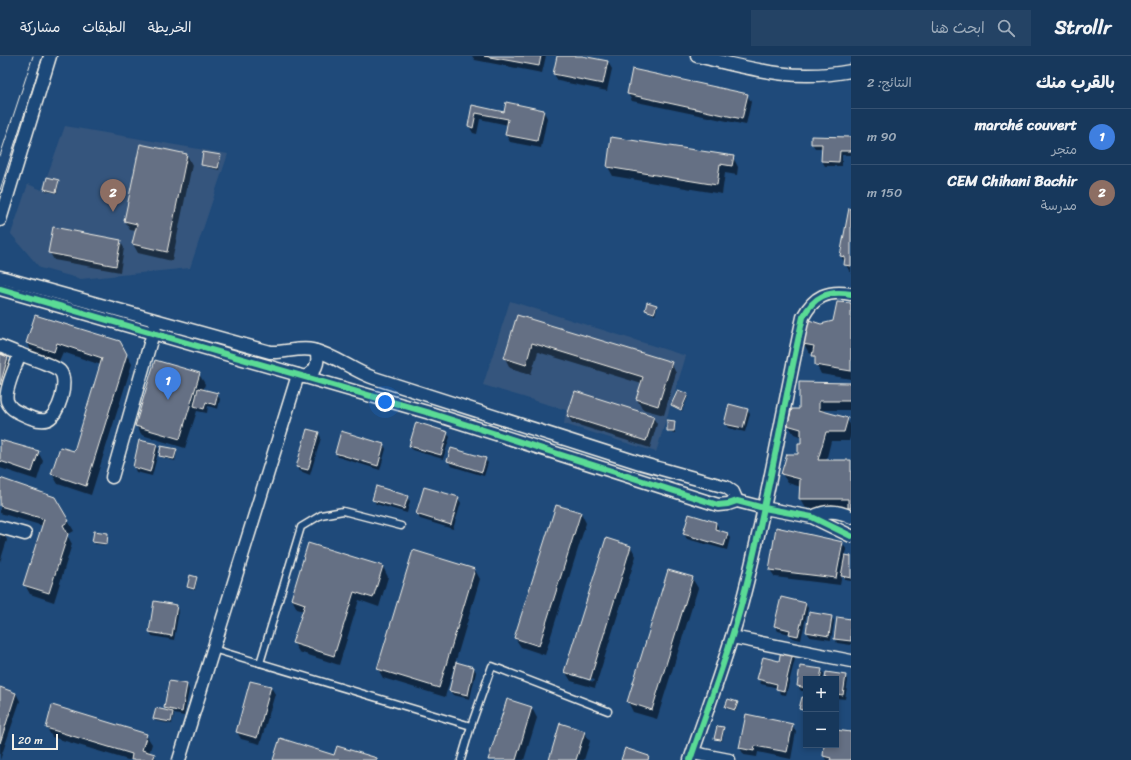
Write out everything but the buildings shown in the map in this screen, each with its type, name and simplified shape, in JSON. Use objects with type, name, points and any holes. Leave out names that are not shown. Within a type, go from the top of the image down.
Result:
[{"type":"street","points":[[0,220],[50,56]]},
{"type":"street","points":[[703,57],[776,74],[813,75],[851,70]]},
{"type":"street","points":[[0,277],[270,352],[284,352],[301,349],[316,351],[374,378],[640,464],[726,487],[733,492],[737,501]]},
{"type":"street","points":[[0,289],[430,413],[714,503],[728,504],[737,501],[764,508],[812,517],[851,536]]},
{"type":"street","points":[[729,760],[692,756],[732,637],[750,572],[803,317],[808,307],[817,299],[827,294],[839,292],[851,294]]},
{"type":"street","points":[[112,477],[156,321]]},
{"type":"street","points":[[0,346],[20,354],[56,369],[63,376],[64,386],[56,412],[50,418],[42,420],[20,413],[12,409],[7,401],[7,393],[20,354]]},
{"type":"street","points":[[292,351],[286,361],[286,365],[297,375],[309,375],[316,367],[318,356],[316,351]]},
{"type":"street","points":[[180,760],[297,375]]},
{"type":"street","points":[[812,517],[826,511],[842,512],[851,517]]},
{"type":"street","points":[[0,527],[25,534]]},
{"type":"street","points":[[732,637],[851,661]]},
{"type":"lane","points":[[260,663],[301,527],[320,516],[343,511],[401,526]]},
{"type":"lane","points":[[213,649],[471,726]]},
{"type":"lane","points":[[461,760],[492,666],[608,711]]},
{"type":"shaded area","points":[[65,126],[228,154],[190,268],[81,279],[40,268],[11,234],[28,184],[42,190]]},
{"type":"shaded area","points":[[510,301],[686,356],[656,452],[564,424],[566,410],[483,385]]},
{"type":"tram line","points":[[0,156],[33,56]]},
{"type":"tram line","points":[[0,190],[43,56]]},
{"type":"cycle path","points":[[0,289],[430,413],[718,505],[737,501],[764,508],[812,517],[851,536]]},
{"type":"cycle path","points":[[690,760],[724,661],[751,567],[767,496],[803,317],[812,304],[822,296],[835,293],[851,294]]},
{"type":"place","name":"CEM Chihani Bachir","points":[[113,212]]},
{"type":"place","name":"marché couvert","points":[[168,400]]}]
